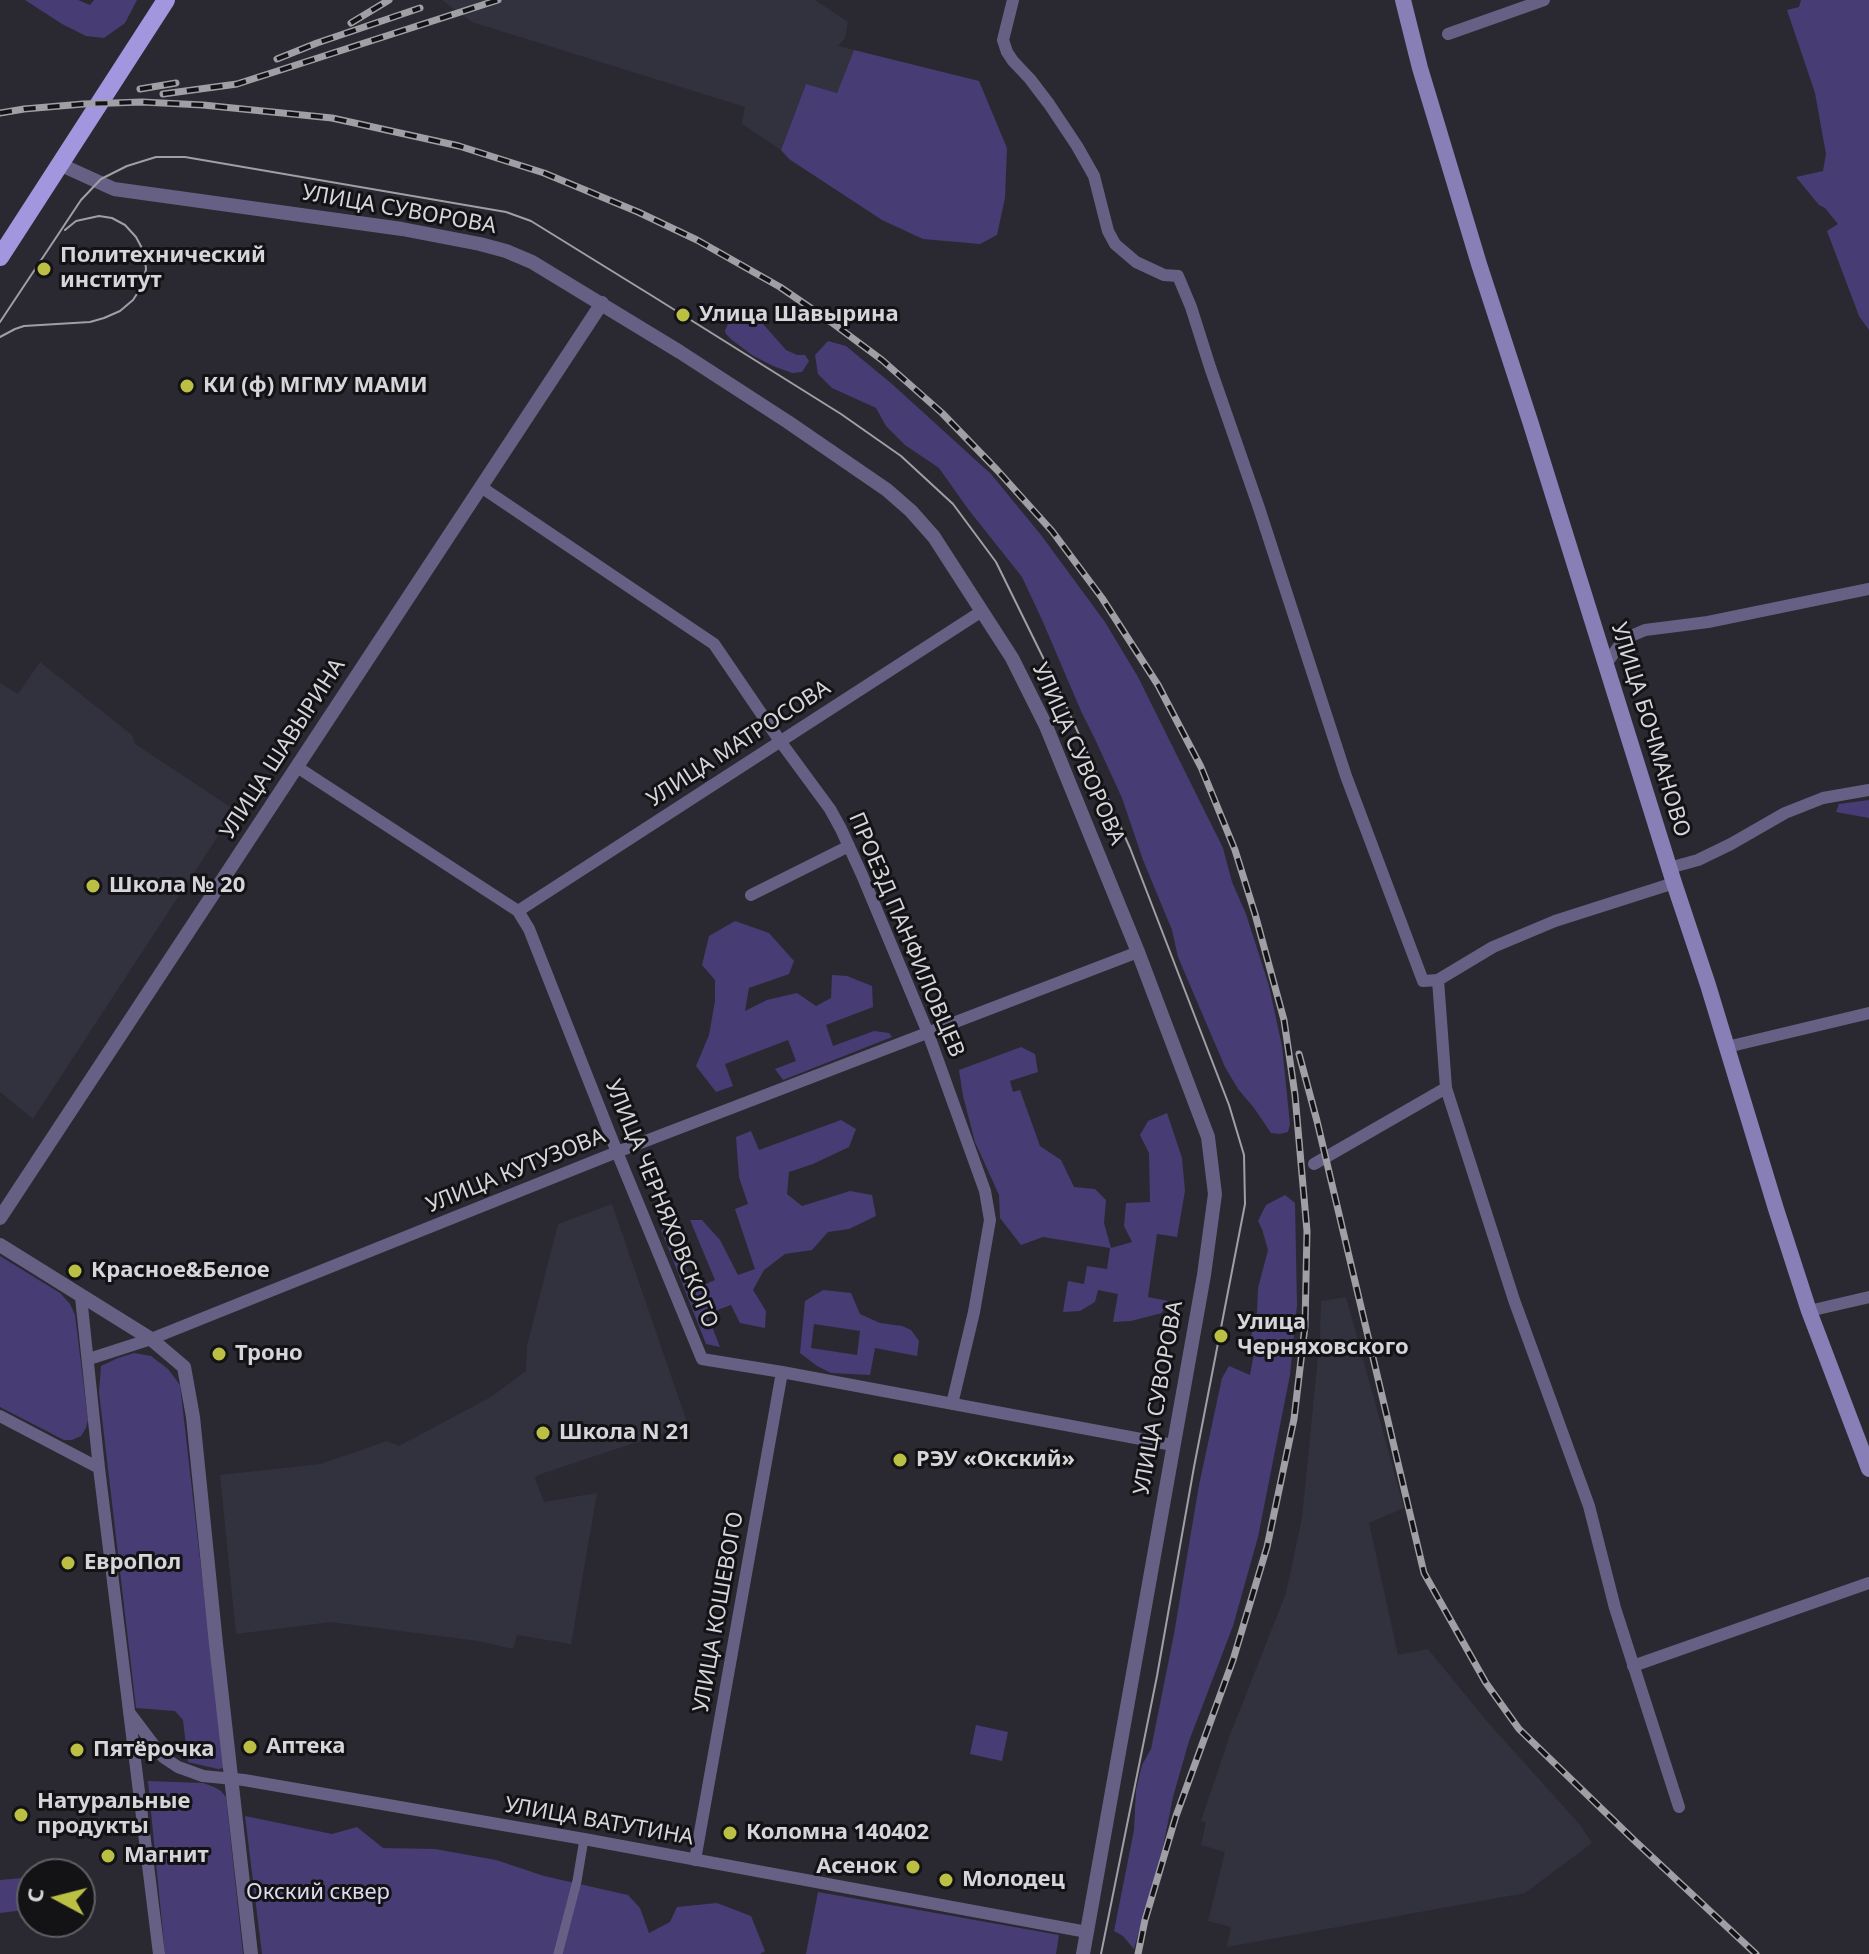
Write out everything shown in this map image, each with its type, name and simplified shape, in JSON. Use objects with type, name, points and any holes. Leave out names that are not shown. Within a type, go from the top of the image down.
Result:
[{"type":"main road","points":[[0,257],[166,0]]},
{"type":"main road","name":"УЛИЦА БОЧМАНОВО","points":[[1403,0],[1420,68],[1479,264],[1809,1311],[1869,1469]]},
{"type":"street","points":[[1013,0],[1003,40],[1007,52],[1049,104],[1094,176],[1108,231],[1115,244],[1136,262],[1164,275],[1178,276],[1191,307],[1346,776],[1423,981],[1438,980],[1493,947],[1672,875],[1785,813],[1823,798],[1869,790]]},
{"type":"street","points":[[1448,34],[1544,0]]},
{"type":"street","name":"УЛИЦА СУВОРОВА","points":[[59,164],[114,189],[371,224],[480,244],[532,262],[788,422],[887,490],[934,537],[1012,658],[1046,726],[1138,952],[1208,1137],[1215,1194],[1204,1275],[1083,1954]]},
{"type":"street","name":"УЛИЦА ШАВЫРИНА","points":[[0,1218],[602,303]]},
{"type":"street","name":"ПРОЕЗД ПАНФИЛОВЦЕВ","points":[[481,487],[714,644],[830,809],[862,875],[928,1033],[985,1191],[990,1220],[974,1312],[952,1404]]},
{"type":"street","points":[[1606,664],[1624,639],[1645,630],[1708,622],[1869,589]]},
{"type":"street","name":"УЛИЦА МАТРОСОВА","points":[[518,911],[982,611]]},
{"type":"street","points":[[297,767],[518,911]]},
{"type":"street","points":[[751,895],[849,846]]},
{"type":"street","name":"УЛИЦА ЧЕРНЯХОВСКОГО","points":[[518,911],[529,929],[702,1359],[1173,1445]]},
{"type":"street","name":"УЛИЦА КУТУЗОВА","points":[[89,1359],[151,1339],[617,1152],[1138,952]]},
{"type":"street","points":[[1438,980],[1446,1088],[1514,1300],[1589,1506],[1615,1608],[1679,1807]]},
{"type":"street","points":[[1727,1047],[1869,1013]]},
{"type":"street","points":[[1314,1164],[1446,1088]]},
{"type":"street","points":[[0,1245],[151,1339],[184,1367],[193,1417],[251,1954]]},
{"type":"street","points":[[81,1297],[159,1954]]},
{"type":"street","points":[[1809,1311],[1869,1297]]},
{"type":"street","name":"УЛИЦА КОШЕВОГО","points":[[695,1860],[782,1372]]},
{"type":"street","points":[[0,1416],[99,1468]]},
{"type":"street","points":[[1633,1666],[1869,1583]]},
{"type":"street","name":"УЛИЦА ВАТУТИНА","points":[[129,1712],[163,1757],[178,1767],[203,1776],[584,1839],[1087,1932]]},
{"type":"street","points":[[559,1953],[584,1839]]},
{"type":"shaded area","points":[[442,0],[815,0],[848,22],[845,38],[838,46],[854,50],[837,93],[806,84],[781,150],[742,124],[745,107],[472,22]]},
{"type":"shaded area","name":"Школа № 20","points":[[40,662],[132,735],[135,744],[235,810],[33,1119],[0,1092],[0,683],[18,694]]},
{"type":"shaded area","name":"Школа N 21","points":[[612,1204],[688,1425],[535,1478],[544,1502],[597,1493],[571,1644],[517,1635],[513,1649],[478,1641],[331,1622],[236,1634],[220,1475],[321,1464],[387,1441],[399,1446],[491,1397],[526,1371],[527,1346],[558,1224]]},
{"type":"shaded area","points":[[1346,1297],[1404,1508],[1369,1523],[1398,1655],[1428,1649],[1485,1719],[1581,1826],[1592,1843],[1525,1893],[1227,1947],[1231,1927],[1208,1921],[1225,1852],[1201,1845],[1206,1822],[1201,1821],[1230,1735],[1286,1593],[1302,1518],[1321,1301]]},
{"type":"green space","points":[[25,0],[78,0],[90,5],[94,0],[137,0],[125,23],[104,38],[86,36]]},
{"type":"green space","points":[[1801,0],[1869,0],[1869,330],[1859,316],[1827,231],[1838,224],[1796,177],[1823,171],[1826,154],[1815,93],[1787,10],[1799,7]]},
{"type":"green space","points":[[854,50],[979,81],[1007,148],[1005,198],[997,235],[980,244],[923,239],[882,220],[789,159],[781,150],[806,84],[837,93]]},
{"type":"green space","points":[[749,308],[786,350],[805,355],[809,361],[802,372],[792,373],[773,366],[752,355],[726,334],[731,316]]},
{"type":"green space","points":[[828,341],[846,346],[991,474],[1105,622],[1138,677],[1223,848],[1232,882],[1246,914],[1269,986],[1282,1046],[1290,1124],[1288,1132],[1271,1133],[1225,1067],[1178,957],[1172,930],[1122,798],[1022,577],[939,468],[905,445],[886,426],[876,408],[832,388],[818,374],[815,355]]},
{"type":"green space","points":[[1869,800],[1869,818],[1836,812],[1839,804]]},
{"type":"green space","points":[[735,921],[769,933],[794,961],[789,974],[749,988],[745,1011],[767,1000],[797,993],[816,1006],[831,998],[832,975],[847,976],[872,986],[873,1007],[826,1025],[833,1046],[874,1031],[889,1033],[892,1037],[783,1080],[775,1069],[796,1061],[788,1040],[725,1064],[733,1086],[716,1092],[696,1066],[709,1035],[715,1001],[715,980],[702,965],[709,936]]},
{"type":"green space","points":[[1021,1047],[1035,1054],[1038,1072],[1010,1081],[1013,1092],[1020,1090],[1040,1146],[1061,1160],[1074,1187],[1095,1189],[1106,1200],[1104,1223],[1111,1248],[1132,1242],[1124,1226],[1126,1203],[1150,1202],[1149,1153],[1140,1135],[1148,1121],[1167,1113],[1182,1158],[1185,1191],[1177,1237],[1157,1234],[1148,1297],[1168,1301],[1162,1313],[1113,1322],[1118,1294],[1098,1290],[1095,1302],[1080,1311],[1063,1312],[1068,1281],[1084,1284],[1087,1266],[1107,1269],[1110,1248],[1043,1237],[1021,1245],[1000,1218],[999,1195],[975,1142],[959,1070]]},
{"type":"green space","points":[[841,1120],[856,1129],[849,1147],[789,1172],[787,1194],[802,1206],[850,1191],[872,1195],[876,1216],[849,1229],[828,1232],[812,1250],[785,1254],[764,1270],[753,1290],[766,1311],[765,1328],[740,1323],[731,1305],[707,1314],[720,1347],[706,1344],[661,1230],[669,1228],[695,1289],[715,1280],[690,1220],[702,1220],[720,1240],[738,1275],[755,1269],[735,1209],[748,1204],[739,1177],[736,1137],[751,1131],[759,1150]]},
{"type":"green space","points":[[1285,1195],[1295,1203],[1297,1305],[1290,1375],[1258,1537],[1233,1626],[1189,1741],[1134,1949],[1114,1931],[1134,1830],[1136,1790],[1142,1765],[1151,1749],[1199,1485],[1222,1378],[1229,1366],[1250,1375],[1255,1348],[1250,1340],[1268,1250],[1258,1221],[1266,1205]]},
{"type":"green space","points":[[0,1256],[60,1293],[75,1315],[88,1420],[81,1436],[72,1440],[64,1440],[0,1407]]},
{"type":"green space","points":[[823,1290],[851,1293],[860,1314],[880,1323],[911,1330],[919,1341],[917,1356],[875,1348],[870,1375],[831,1373],[800,1353],[805,1301]],"holes":[[[814,1324],[860,1331],[857,1355],[811,1348]]]},
{"type":"green space","points":[[134,1353],[151,1356],[168,1369],[180,1385],[224,1768],[188,1762],[183,1720],[175,1711],[136,1708],[99,1392],[101,1366]]},
{"type":"green space","points":[[976,1725],[1008,1732],[1002,1761],[970,1754]]},
{"type":"green space","points":[[148,1781],[203,1783],[221,1791],[226,1797],[243,1954],[165,1954]]},
{"type":"green space","name":"Окский сквер","points":[[245,1816],[332,1834],[357,1827],[383,1848],[435,1849],[496,1860],[544,1876],[628,1895],[640,1908],[649,1933],[670,1922],[677,1907],[717,1903],[751,1916],[765,1951],[760,1954],[262,1954]]},
{"type":"green space","points":[[16,1878],[16,1911],[0,1913],[0,1880]]},
{"type":"green space","points":[[818,1892],[1059,1935],[1056,1954],[806,1954]]},
{"type":"tram line","points":[[0,322],[81,200],[101,179],[127,166],[156,157],[185,157],[506,212],[531,221],[841,414],[901,456],[953,504],[996,562],[1058,688],[1130,848],[1229,1105],[1244,1155],[1245,1204],[1157,1676],[1101,1954]]},
{"type":"tram line","points":[[0,337],[24,326],[90,322],[104,318],[120,311],[133,300],[142,286],[146,269],[144,252],[125,225],[99,216],[76,221],[65,230]]},
{"type":"railway","points":[[351,23],[389,0]]},
{"type":"railway","points":[[163,94],[237,84],[498,0]]},
{"type":"railway","points":[[277,59],[420,8]]},
{"type":"railway","points":[[140,89],[176,83]]},
{"type":"railway","points":[[0,113],[83,104],[142,102],[332,118],[459,146],[544,173],[697,240],[780,287],[831,322],[882,360],[942,413],[1052,531],[1102,598],[1158,685],[1201,767],[1235,850],[1284,1020],[1295,1095],[1307,1231],[1305,1326],[1294,1419],[1267,1547],[1233,1660],[1176,1816],[1138,1954]]},
{"type":"railway","points":[[1299,1054],[1424,1573],[1486,1683],[1519,1729],[1756,1954]]},
{"type":"place","name":"Политехнический институт","points":[[44,269]]},
{"type":"place","name":"Улица Шавырина","points":[[683,315]]},
{"type":"place","name":"КИ (ф) МГМУ МАМИ","points":[[187,386]]},
{"type":"place","name":"Школа № 20","points":[[93,886]]},
{"type":"place","name":"Красное&Белое","points":[[75,1271]]},
{"type":"place","name":"Улица Черняховского","points":[[1221,1336]]},
{"type":"place","name":"Троно","points":[[219,1354]]},
{"type":"place","name":"Школа N 21","points":[[543,1433]]},
{"type":"place","name":"РЭУ «Окский»","points":[[900,1460]]},
{"type":"place","name":"ЕвроПол","points":[[68,1563]]},
{"type":"place","name":"Аптека","points":[[250,1747]]},
{"type":"place","name":"Пятёрочка","points":[[77,1750]]},
{"type":"place","name":"Натуральные продукты","points":[[21,1815]]},
{"type":"place","name":"Коломна 140402","points":[[730,1833]]},
{"type":"place","name":"Магнит","points":[[108,1856]]},
{"type":"place","name":"Асенок","points":[[913,1867]]},
{"type":"place","name":"Молодец","points":[[946,1880]]}]
